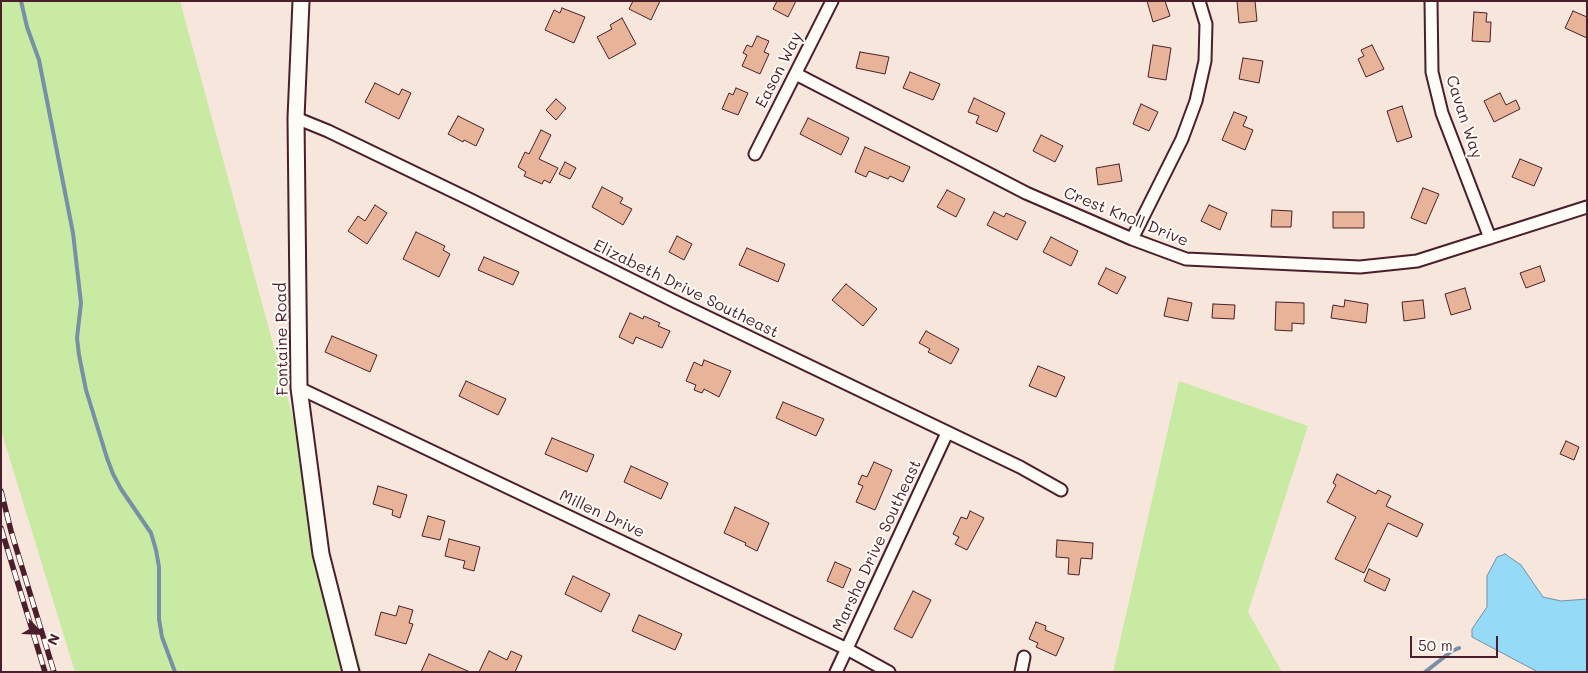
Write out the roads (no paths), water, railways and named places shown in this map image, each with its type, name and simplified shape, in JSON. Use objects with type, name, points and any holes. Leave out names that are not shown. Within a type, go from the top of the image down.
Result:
[{"type":"main road","name":"Fontaine Road","points":[[301,1],[296,118],[299,388],[321,554],[351,672]]},
{"type":"street","name":"Eason Way","points":[[755,154],[832,1]]},
{"type":"street","points":[[1132,239],[1182,139],[1196,101],[1205,61],[1206,24],[1199,1]]},
{"type":"street","name":"Cavan Way","points":[[1431,1],[1432,72],[1442,113],[1490,238]]},
{"type":"street","name":"Crest Knoll Drive","points":[[796,74],[1026,193],[1132,239],[1186,259],[1360,267],[1417,261],[1587,207]]},
{"type":"street","name":"Elizabeth Drive Southeast","points":[[296,118],[328,131],[471,200],[676,302],[1020,468],[1061,490]]},
{"type":"street","name":"Millen Drive","points":[[299,388],[847,649],[889,672]]},
{"type":"street","name":"Marsha Drive Southeast","points":[[836,672],[947,433]]},
{"type":"street","points":[[1021,672],[1024,657]]},
{"type":"water","points":[[1505,554],[1521,565],[1543,597],[1561,601],[1587,599],[1587,672],[1538,672],[1472,637],[1472,629],[1487,607],[1487,576],[1497,557]]},
{"type":"waterway","points":[[21,1],[27,27],[39,60],[73,233],[81,303],[77,338],[86,390],[113,474],[151,533],[159,567],[159,619],[162,637],[175,672]]},
{"type":"waterway","points":[[1425,672],[1452,651],[1459,648]]},
{"type":"railway","points":[[1,491],[11,531],[54,672]]},
{"type":"railway","points":[[1,528],[45,672]]}]
